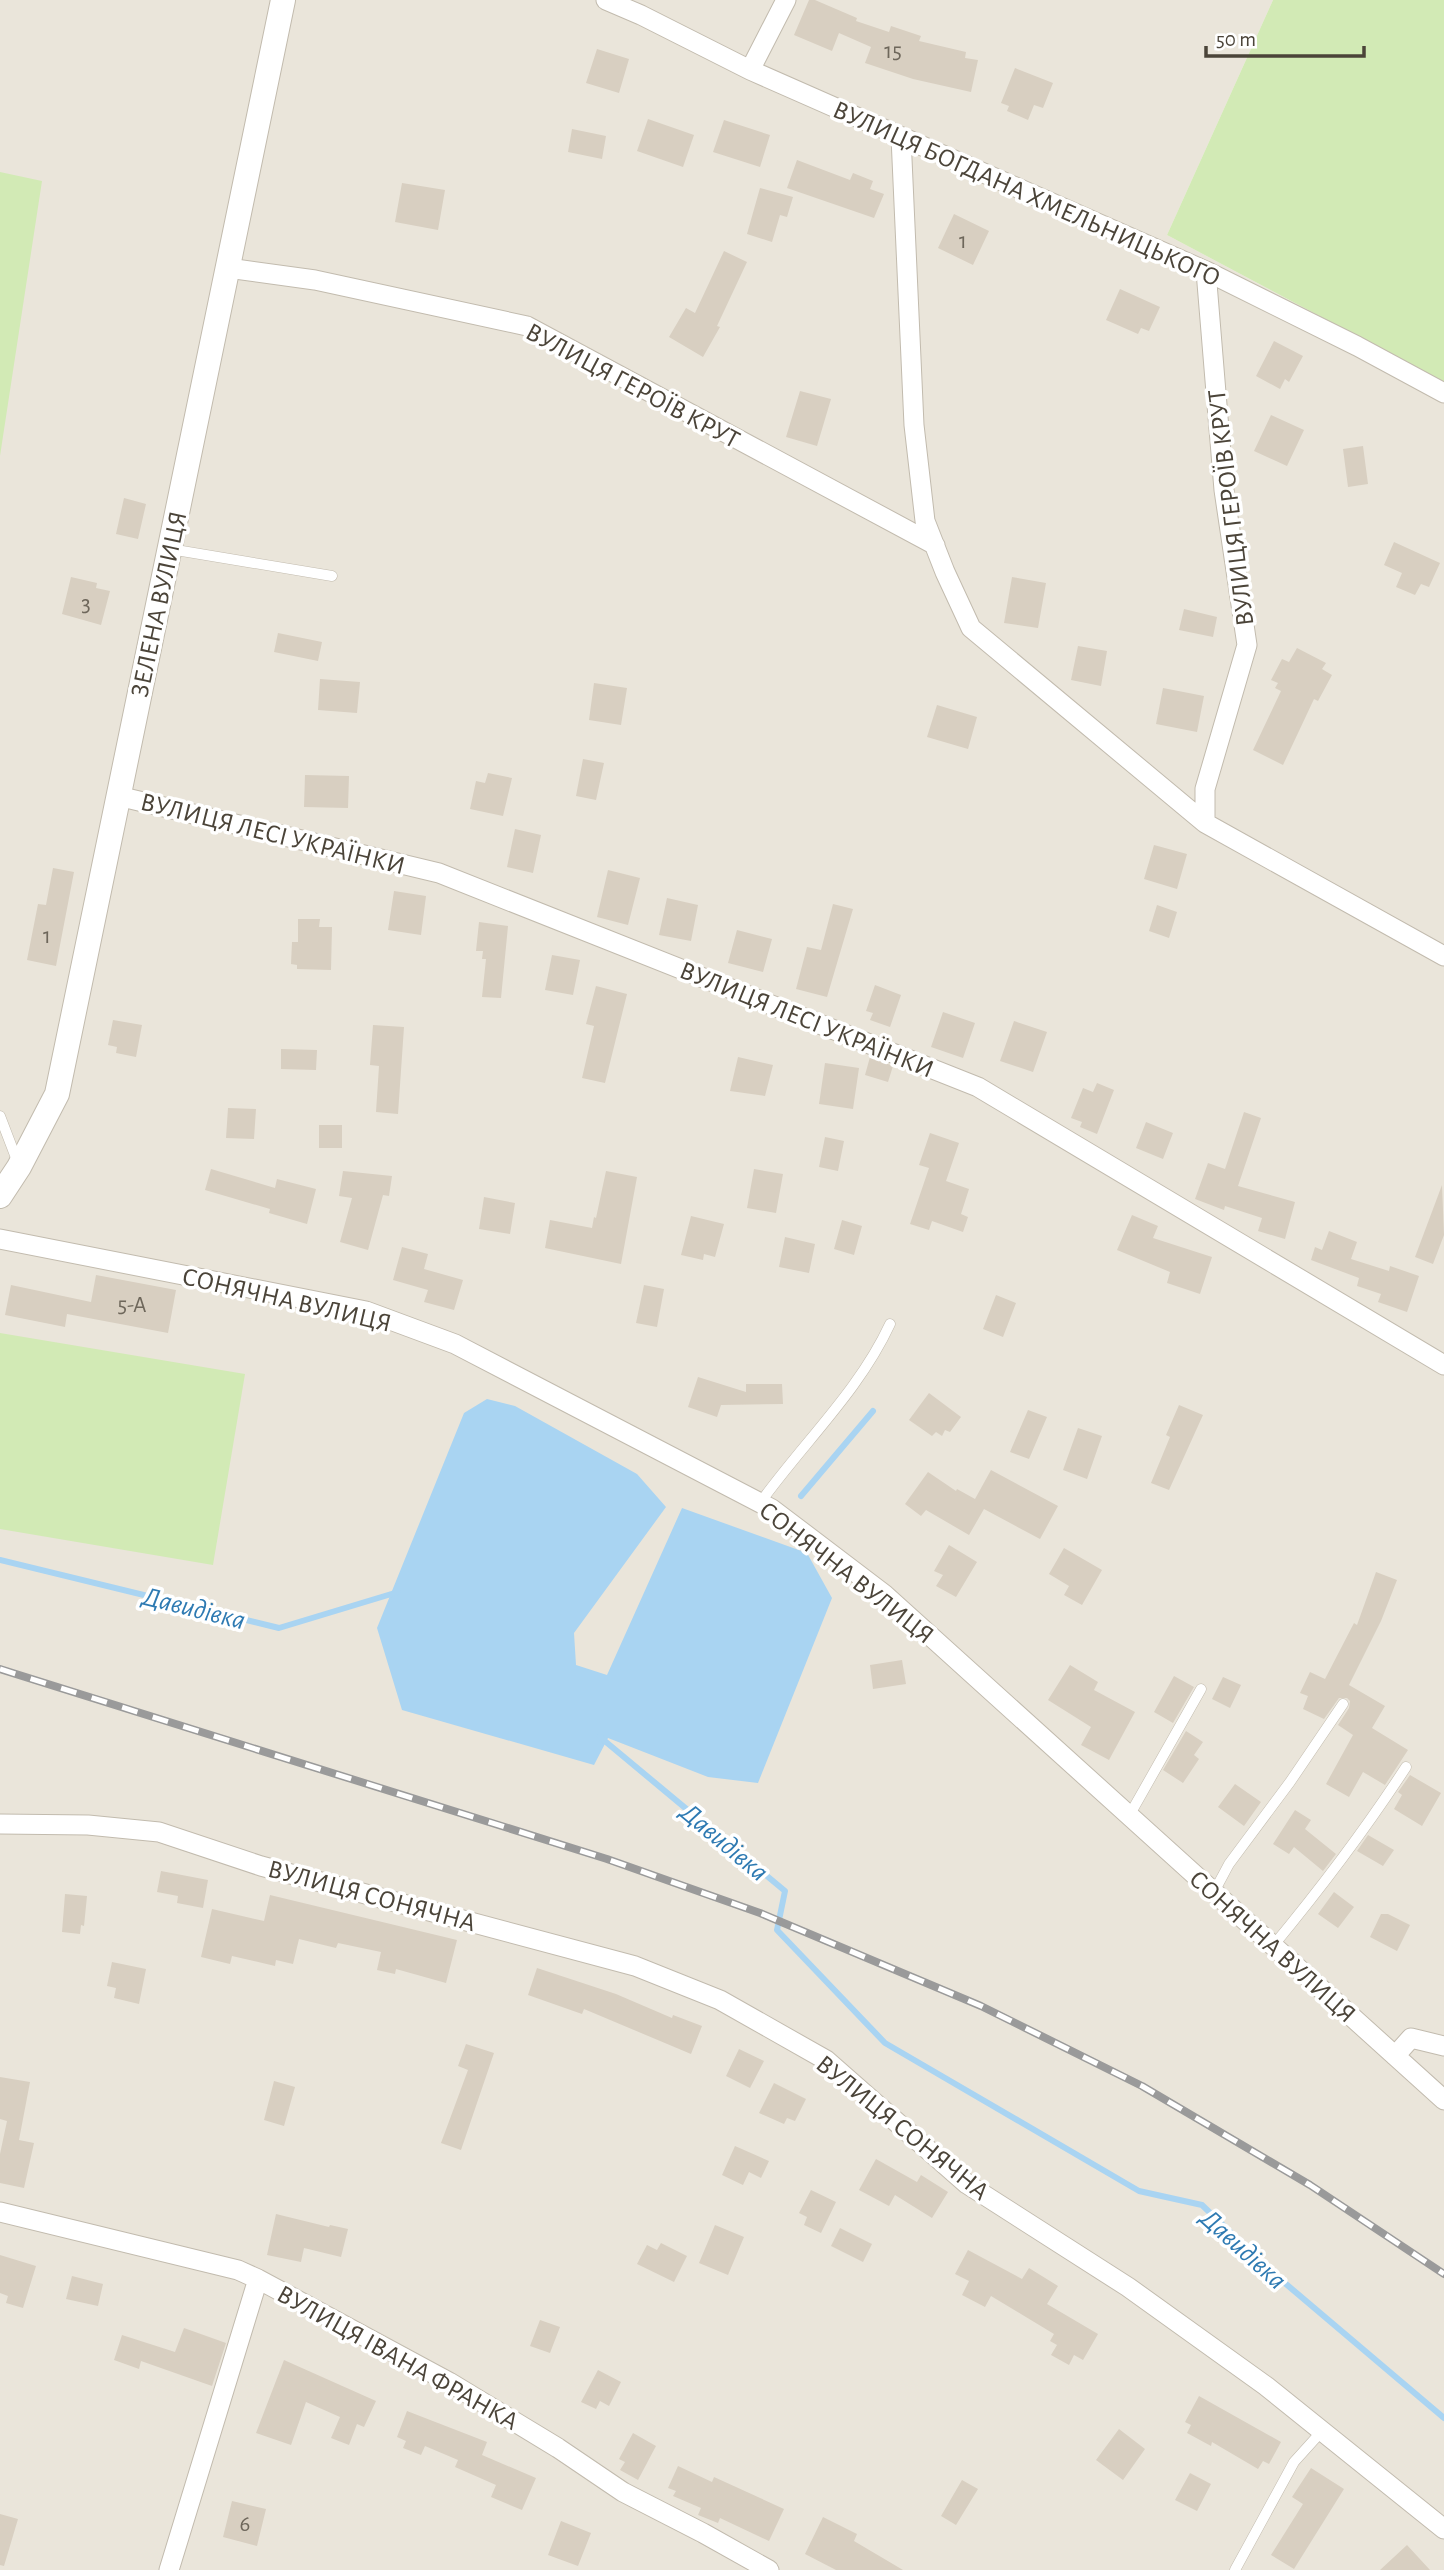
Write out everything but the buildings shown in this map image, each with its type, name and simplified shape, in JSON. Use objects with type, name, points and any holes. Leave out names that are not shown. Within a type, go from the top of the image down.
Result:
[{"type":"street","name":"ЗЕЛЕНА ВУЛИЦЯ","points":[[0,1196],[19,1167],[57,1094],[284,0]]},
{"type":"street","name":"ВУЛИЦЯ БОГДАНА ХМЕЛЬНИЦЬКОГО","points":[[606,0],[750,70],[1206,271],[1357,346],[1444,393]]},
{"type":"street","points":[[750,70],[786,0]]},
{"type":"street","points":[[901,137],[914,425],[925,521],[971,628],[1205,823],[1444,956]]},
{"type":"street","name":"ВУЛИЦЯ ГЕРОЇВ КРУТ","points":[[228,268],[316,280],[527,326],[935,545]]},
{"type":"street","name":"ВУЛИЦЯ ГЕРОЇВ КРУТ","points":[[1205,823],[1205,789],[1247,645],[1223,490],[1206,271]]},
{"type":"street","name":"ВУЛИЦЯ ЛЕСІ УКРАЇНКИ","points":[[118,796],[439,873],[978,1087],[1444,1364]]},
{"type":"street","name":"СОНЯЧНА ВУЛИЦЯ","points":[[0,1239],[366,1311],[455,1344],[772,1509],[884,1594],[1444,2099]]},
{"type":"street","name":"ВУЛИЦЯ СОНЯЧНА","points":[[0,1824],[88,1825],[159,1832],[261,1866],[635,1966],[720,2000],[826,2060],[967,2184],[1128,2287],[1266,2386],[1444,2529]]},
{"type":"street","points":[[1395,2056],[1411,2038],[1444,2046]]},
{"type":"street","name":"ВУЛИЦЯ ІВАНА ФРАНКА","points":[[0,2212],[238,2270],[258,2279],[449,2382],[558,2448],[623,2493],[769,2570]]},
{"type":"street","points":[[169,2570],[258,2279]]},
{"type":"lane","points":[[170,549],[332,576]]},
{"type":"lane","points":[[0,1116],[19,1167]]},
{"type":"lane","points":[[760,1503],[860,1378],[876,1354],[890,1324]]},
{"type":"lane","points":[[1129,1816],[1201,1689]]},
{"type":"lane","points":[[1214,1892],[1229,1864],[1343,1704]]},
{"type":"lane","points":[[1273,1946],[1317,1893],[1406,1767]]},
{"type":"lane","points":[[1235,2570],[1294,2462],[1322,2431]]},
{"type":"shaded area","points":[[0,0],[1273,0],[1167,235],[1444,382],[1444,2570],[0,2570]]},
{"type":"green space","points":[[1273,0],[1444,0],[1444,382],[1167,235]]},
{"type":"green space","points":[[0,172],[42,181],[0,456]]},
{"type":"green space","points":[[0,1333],[245,1374],[213,1565],[0,1529]]},
{"type":"water","points":[[487,1399],[515,1406],[637,1474],[666,1507],[574,1633],[576,1665],[607,1675],[682,1508],[807,1553],[832,1598],[758,1783],[708,1777],[608,1738],[594,1765],[402,1710],[377,1628],[464,1413]]},
{"type":"waterway","points":[[801,1496],[873,1411]]},
{"type":"waterway","name":"Давидівка","points":[[0,1560],[279,1628],[398,1592]]},
{"type":"waterway","name":"Давидівка","points":[[600,1737],[785,1891],[777,1930],[885,2043],[1139,2191],[1202,2205],[1273,2273],[1444,2418]]},
{"type":"railway","points":[[0,1669],[607,1859],[760,1913],[981,2006],[1142,2086],[1310,2185],[1444,2274]]}]
